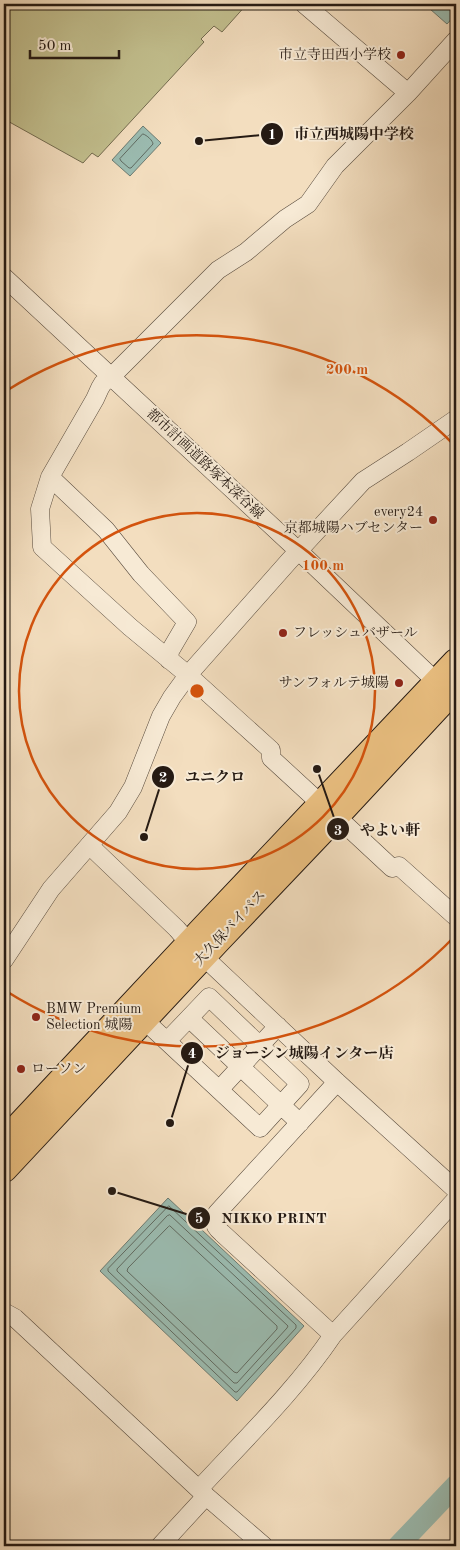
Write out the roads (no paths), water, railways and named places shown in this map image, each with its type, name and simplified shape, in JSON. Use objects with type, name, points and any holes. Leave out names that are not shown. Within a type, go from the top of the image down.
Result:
[{"type":"highway","name":"大久保バイパス","points":[[4,1142],[196,949],[331,808],[450,691],[456,662]]},
{"type":"highway","name":"大久保バイパス","points":[[4,1169],[144,1020],[196,949]]},
{"type":"street","points":[[304,4],[408,93]]},
{"type":"street","points":[[456,40],[408,93],[335,166],[308,204],[285,219],[246,252],[218,270],[103,383],[50,477],[40,510],[42,547],[271,750],[271,758],[331,808],[392,868],[399,866],[456,917]]},
{"type":"street","name":"都市計画道路塚本深谷線","points":[[4,277],[450,691]]},
{"type":"street","points":[[4,960],[51,888],[118,812],[133,787],[161,716],[172,697],[188,676],[298,550],[363,481],[456,419]]},
{"type":"street","points":[[50,477],[106,530],[141,574],[188,622],[170,651],[169,660]]},
{"type":"street","points":[[89,845],[337,1082],[456,1190]]},
{"type":"street","points":[[144,1020],[260,1128],[300,1084],[209,997],[167,1041]]},
{"type":"street","points":[[190,1018],[300,1122]]},
{"type":"street","points":[[219,1090],[278,1026]]},
{"type":"street","points":[[333,1336],[222,1233],[215,1224],[215,1217],[337,1082]]},
{"type":"street","points":[[160,1546],[203,1492],[316,1360],[333,1336],[456,1200]]},
{"type":"street","points":[[4,1312],[15,1318],[264,1546]]},
{"type":"water","points":[[435,4],[456,4],[456,14],[447,24],[430,9]]},
{"type":"water","points":[[143,126],[161,143],[130,176],[112,160]]},
{"type":"water","points":[[168,1198],[304,1326],[237,1401],[100,1271]]},
{"type":"waterway","points":[[398,1546],[456,1485]]},
{"type":"place","name":"市立寺田西小学校","points":[[401,55]]},
{"type":"place","name":"市立西城陽中学校","points":[[199,141]]},
{"type":"place","name":"every24 京都城陽ハブセンター","points":[[433,520]]},
{"type":"place","name":"フレッシュバザール","points":[[283,633]]},
{"type":"place","name":"サンフォルテ城陽","points":[[399,683]]},
{"type":"place","name":"やよい軒","points":[[317,769]]},
{"type":"place","name":"ユニクロ","points":[[144,837]]},
{"type":"place","name":"BMW Premium Selection 城陽","points":[[36,1017]]},
{"type":"place","name":"ローソン","points":[[21,1069]]},
{"type":"place","name":"ジョーシン城陽インター店","points":[[170,1123]]},
{"type":"place","name":"NIKKO PRINT","points":[[112,1191]]}]
